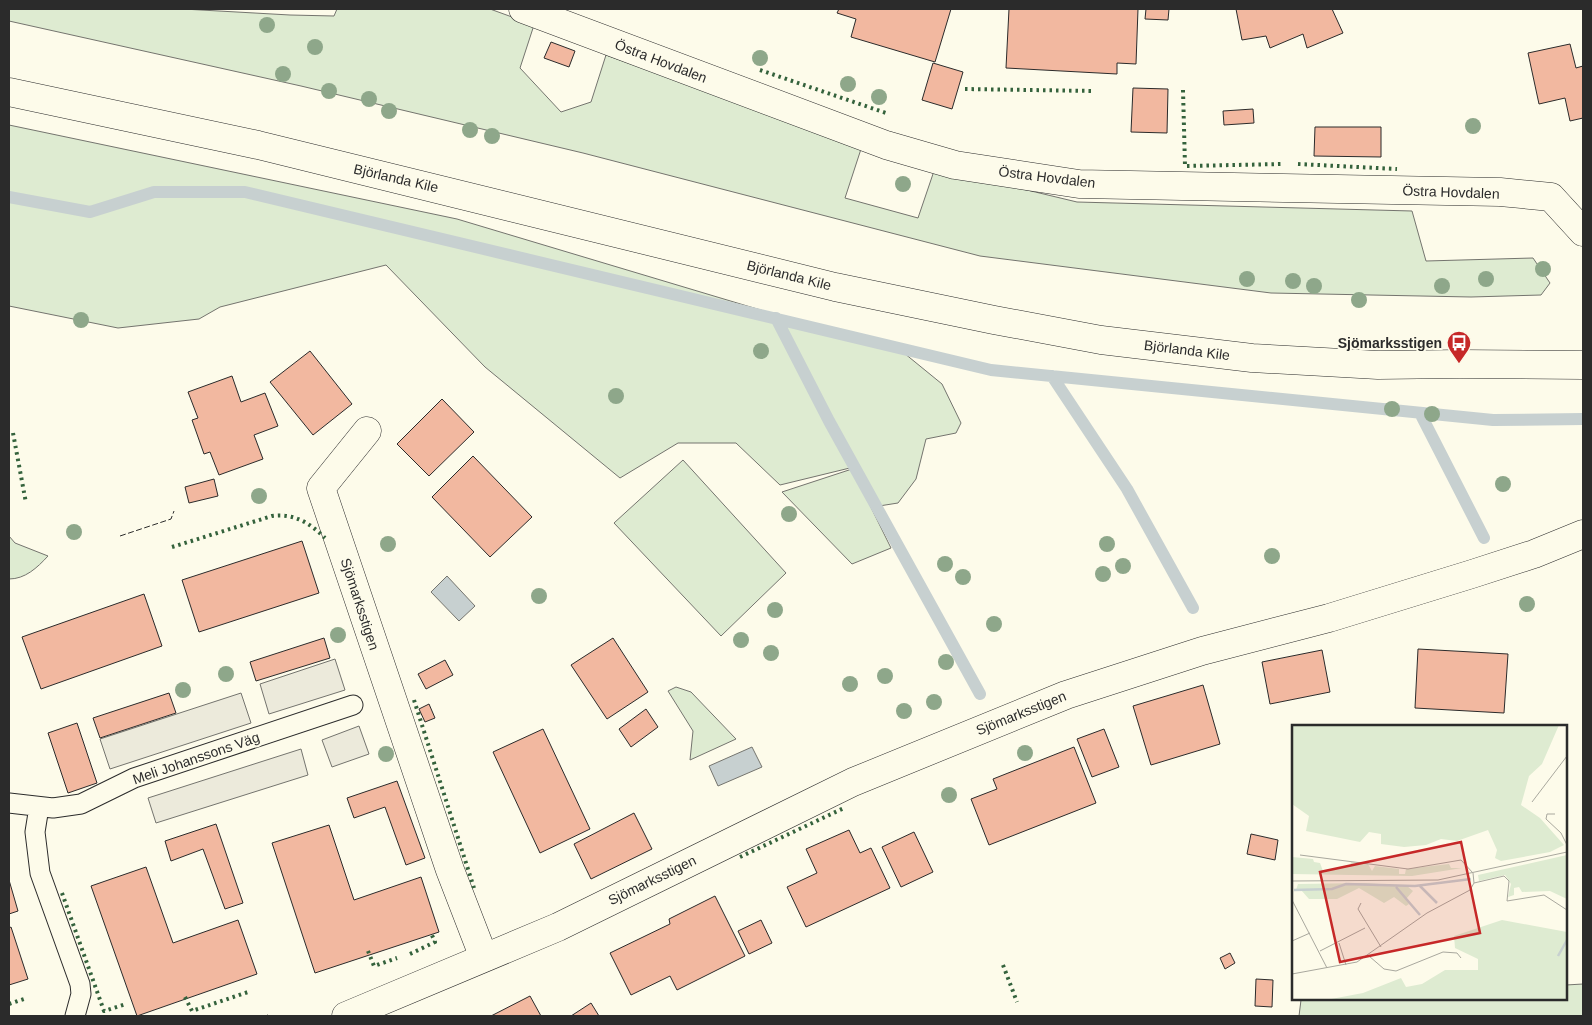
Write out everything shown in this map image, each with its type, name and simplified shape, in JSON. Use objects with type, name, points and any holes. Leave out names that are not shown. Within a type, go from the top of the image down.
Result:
[{"type":"street","name":"Östra Hovdalen","points":[[523,9],[886,145],[955,165],[1078,184],[1500,192],[1551,197],[1583,232]]},
{"type":"street","name":"Björlanda Kile","points":[[9,92],[258,145],[835,286],[994,320],[1101,340],[1252,358],[1378,365],[1583,365]]},
{"type":"street","name":"Sjömarksstigen","points":[[367,431],[321,488],[428,806],[463,906],[484,958]]},
{"type":"street","name":"Sjömarksstigen","points":[[346,1016],[558,927],[853,782],[1066,695],[1202,651],[1329,618],[1463,577],[1534,554],[1583,534]]},
{"type":"lane","name":"Meli Johanssons Väg","points":[[9,803],[53,808],[81,804],[134,778],[353,705]]},
{"type":"lane","points":[[39,807],[35,832],[40,873],[80,984],[81,994],[75,1016]]},
{"type":"green space","points":[[9,9],[183,9],[334,16],[337,9],[490,9],[534,25],[520,68],[561,112],[591,102],[606,55],[862,146],[845,198],[918,218],[935,168],[1077,202],[1412,211],[1426,261],[1533,258],[1550,283],[1541,295],[1471,297],[1271,293],[980,256],[583,153],[301,86],[9,21]]},
{"type":"green space","points":[[9,125],[457,219],[904,353],[942,384],[961,423],[956,433],[926,439],[916,479],[898,503],[879,506],[858,466],[780,485],[736,443],[678,443],[620,478],[485,367],[386,265],[220,307],[199,319],[118,328],[9,306]]},
{"type":"green space","points":[[683,460],[786,573],[721,636],[614,523]]},
{"type":"green space","points":[[852,469],[891,548],[852,564],[782,492]]},
{"type":"green space","points":[[9,536],[15,543],[48,556],[30,572],[15,579],[9,579]]},
{"type":"green space","points":[[676,687],[691,692],[736,739],[690,760],[693,731],[668,691]]},
{"type":"green space","points":[[1583,984],[1583,1016],[1299,1016],[1301,1000],[1567,1000],[1567,985]]},
{"type":"shaded area","points":[[447,576],[475,606],[459,621],[431,592]]},
{"type":"shaded area","points":[[335,659],[345,690],[269,714],[260,684]]},
{"type":"shaded area","points":[[241,693],[251,723],[110,769],[100,739]]},
{"type":"shaded area","points":[[359,726],[369,754],[332,767],[322,740]]},
{"type":"shaded area","points":[[752,747],[762,767],[718,786],[709,766]]},
{"type":"shaded area","points":[[301,749],[308,775],[156,823],[148,798]]},
{"type":"building","points":[[839,9],[951,9],[935,62],[851,37],[856,19],[837,13]]},
{"type":"building","points":[[1009,9],[1138,9],[1136,64],[1117,63],[1117,74],[1006,68]]},
{"type":"building","points":[[1146,9],[1169,9],[1168,20],[1145,19]]},
{"type":"building","points":[[1236,9],[1332,9],[1343,33],[1307,48],[1303,34],[1270,48],[1266,36],[1242,40]]},
{"type":"building","points":[[551,42],[575,51],[569,67],[544,58]]},
{"type":"building","points":[[1570,44],[1576,68],[1583,66],[1583,118],[1570,121],[1565,98],[1539,104],[1528,53]]},
{"type":"building","points":[[933,63],[963,72],[952,109],[922,100]]},
{"type":"building","points":[[1133,88],[1168,89],[1167,133],[1131,132]]},
{"type":"building","points":[[1253,109],[1254,123],[1224,125],[1223,111]]},
{"type":"building","points":[[1315,127],[1381,127],[1381,157],[1314,156]]},
{"type":"building","points":[[310,351],[352,404],[313,435],[270,382]]},
{"type":"building","points":[[232,376],[241,402],[265,393],[278,426],[254,435],[263,459],[219,475],[210,452],[204,454],[192,420],[198,418],[188,392]]},
{"type":"building","points":[[442,399],[474,432],[429,476],[397,444]]},
{"type":"building","points":[[473,456],[532,517],[490,557],[432,497]]},
{"type":"building","points":[[214,479],[218,496],[189,503],[185,487]]},
{"type":"building","points":[[302,541],[319,593],[199,632],[182,580]]},
{"type":"building","points":[[144,594],[162,646],[41,689],[22,637]]},
{"type":"building","points":[[324,638],[330,658],[256,681],[250,662]]},
{"type":"building","points":[[613,638],[648,692],[607,719],[571,665]]},
{"type":"building","points":[[1418,649],[1508,654],[1504,713],[1415,708]]},
{"type":"building","points":[[1322,650],[1330,692],[1270,704],[1262,662]]},
{"type":"building","points":[[445,660],[453,675],[426,689],[418,674]]},
{"type":"building","points":[[1203,685],[1220,744],[1151,765],[1133,706]]},
{"type":"building","points":[[169,693],[176,713],[100,738],[93,718]]},
{"type":"building","points":[[429,704],[435,718],[425,722],[419,709]]},
{"type":"building","points":[[646,709],[658,727],[631,747],[619,729]]},
{"type":"building","points":[[77,723],[97,783],[68,793],[48,733]]},
{"type":"building","points":[[543,729],[590,829],[540,853],[493,752]]},
{"type":"building","points":[[1104,729],[1119,767],[1092,777],[1077,739]]},
{"type":"building","points":[[1074,747],[1096,803],[989,845],[971,799],[997,789],[993,779]]},
{"type":"building","points":[[397,781],[425,858],[406,865],[385,807],[354,818],[347,798]]},
{"type":"building","points":[[634,813],[652,849],[591,879],[574,844]]},
{"type":"building","points":[[216,824],[243,903],[225,909],[203,849],[171,861],[165,841]]},
{"type":"building","points":[[329,825],[354,900],[421,877],[439,932],[315,973],[272,843]]},
{"type":"building","points":[[849,830],[860,853],[871,848],[890,888],[806,927],[787,887],[817,873],[806,849]]},
{"type":"building","points":[[914,832],[933,872],[901,887],[882,847]]},
{"type":"building","points":[[1251,834],[1278,840],[1275,860],[1247,854]]},
{"type":"building","points":[[146,867],[173,943],[238,920],[257,974],[137,1016],[91,886]]},
{"type":"building","points":[[9,880],[18,911],[9,914]]},
{"type":"building","points":[[715,896],[745,956],[677,990],[670,976],[631,995],[610,953],[670,924],[669,919]]},
{"type":"building","points":[[761,920],[772,943],[749,954],[738,931]]},
{"type":"building","points":[[11,927],[28,979],[9,985],[9,928]]},
{"type":"building","points":[[1230,953],[1235,963],[1225,969],[1220,958]]},
{"type":"building","points":[[1256,979],[1273,980],[1272,1007],[1255,1006]]},
{"type":"building","points":[[530,996],[541,1016],[491,1016]]},
{"type":"building","points":[[591,1003],[599,1016],[571,1016]]},
{"type":"waterway","points":[[9,197],[90,212],[154,192],[245,192],[991,370],[1493,420],[1583,419]]},
{"type":"waterway","points":[[776,318],[829,421],[980,694]]},
{"type":"waterway","points":[[1052,376],[1127,489],[1193,608]]},
{"type":"waterway","points":[[1420,413],[1484,538]]},
{"type":"hedge","points":[[760,70],[889,114]]},
{"type":"hedge","points":[[965,89],[1093,91]]},
{"type":"hedge","points":[[1183,90],[1185,166],[1283,164]]},
{"type":"hedge","points":[[1298,164],[1397,169]]},
{"type":"hedge","points":[[13,433],[26,503]]},
{"type":"hedge","points":[[172,547],[280,515],[301,520],[325,538]]},
{"type":"hedge","points":[[414,700],[474,888]]},
{"type":"hedge","points":[[740,857],[844,808]]},
{"type":"hedge","points":[[62,893],[104,1011],[126,1004]]},
{"type":"hedge","points":[[410,954],[435,942],[431,933]]},
{"type":"hedge","points":[[368,951],[374,966],[397,958]]},
{"type":"hedge","points":[[1003,965],[1017,1002]]},
{"type":"hedge","points":[[185,997],[192,1011],[251,991]]},
{"type":"hedge","points":[[9,1004],[24,999]]},
{"type":"fence","points":[[120,536],[171,519],[174,511]]},
{"type":"place","name":"Sjömarksstigen","points":[[1459,364]]}]
